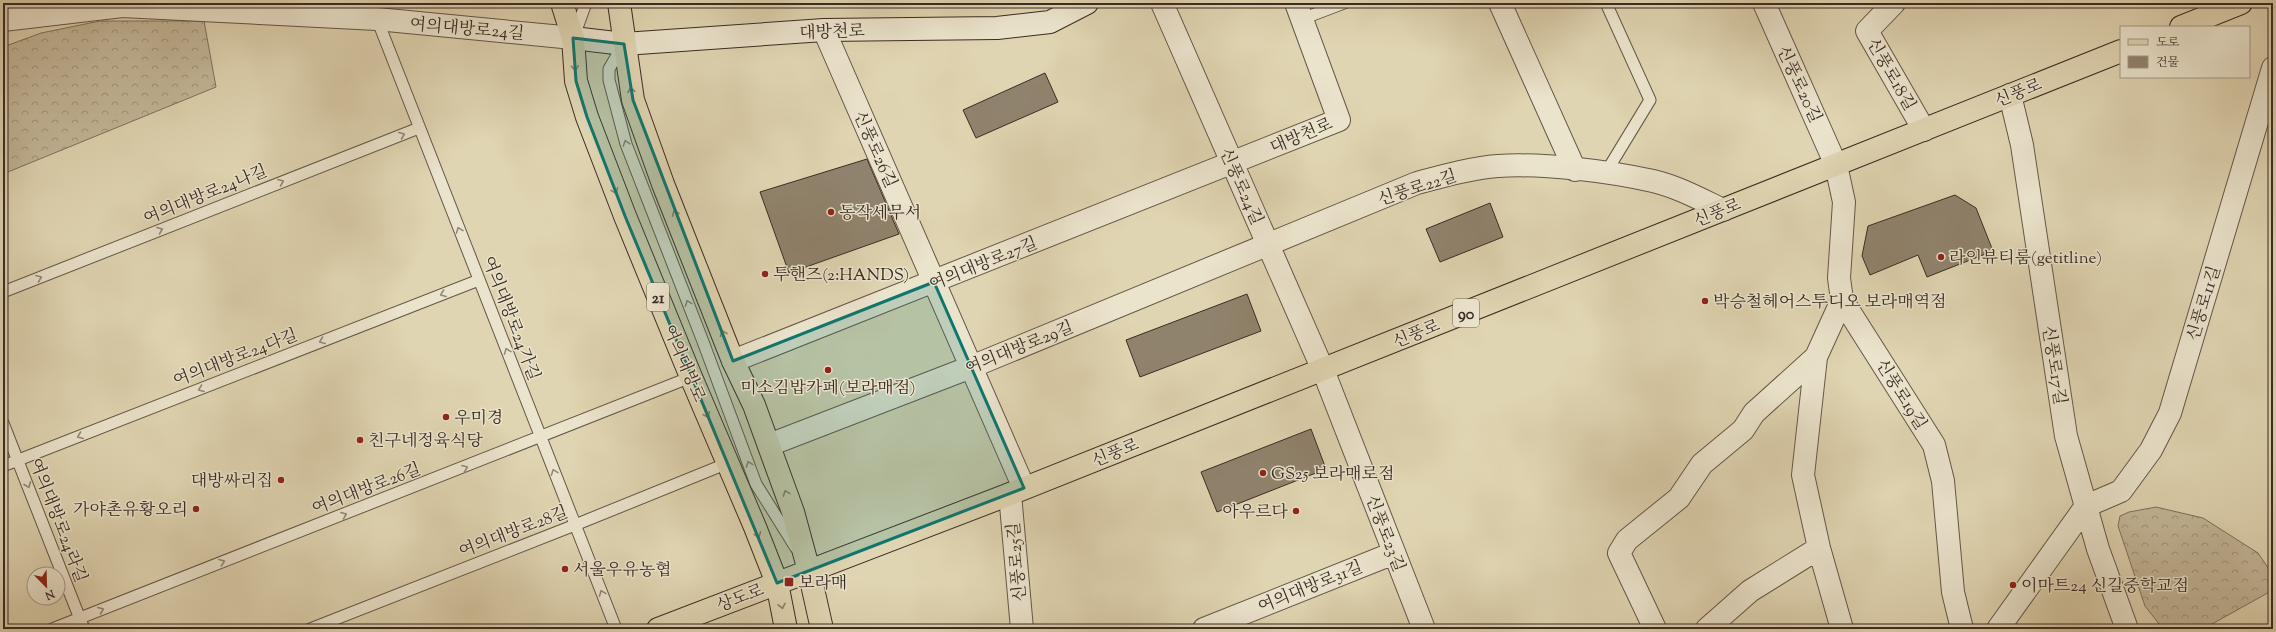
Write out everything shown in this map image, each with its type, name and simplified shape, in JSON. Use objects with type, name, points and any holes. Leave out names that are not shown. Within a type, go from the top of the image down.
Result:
[{"type":"main road","name":"여의대방로","points":[[562,3],[573,38],[576,81],[587,117],[624,216],[777,583],[786,629]]},
{"type":"main road","points":[[619,3],[633,100],[664,184],[734,361],[754,405],[793,512],[809,571],[822,629]]},
{"type":"main road","points":[[2184,26],[2221,8],[2241,3]]},
{"type":"main road","name":"신풍로","points":[[777,583],[1017,491],[1323,370],[2120,51]]},
{"type":"main road","name":"상도로","points":[[658,629],[777,583]]},
{"type":"street","name":"대방천로","points":[[573,38],[624,44],[824,30],[997,28],[1050,22],[1087,3]]},
{"type":"street","name":"신풍로24길","points":[[1162,3],[1323,370]]},
{"type":"street","points":[[1500,3],[1527,67],[1575,170]]},
{"type":"street","name":"신풍로20길","points":[[1764,3],[1836,164]]},
{"type":"street","name":"신풍로18길","points":[[1894,3],[1867,30],[1924,130]]},
{"type":"street","name":"여의대방로24길","points":[[3,20],[122,6],[377,20],[573,38]]},
{"type":"street","name":"대방천로","points":[[1232,163],[1339,120],[1299,11]]},
{"type":"street","name":"신풍로26길","points":[[824,30],[971,366],[1017,491]]},
{"type":"street","name":"신풍로11길","points":[[2086,506],[2121,491],[2151,450],[2170,413],[2273,68]]},
{"type":"street","name":"신풍로17길","points":[[2010,95],[2022,145],[2066,436],[2098,549],[2127,629]]},
{"type":"street","name":"여의대방로27길","points":[[734,361],[1232,163]]},
{"type":"street","name":"신풍로19길","points":[[1836,164],[1844,202],[1839,278],[1842,300],[1934,445],[1943,481],[1953,592],[1962,629]]},
{"type":"street","name":"신풍로22길","points":[[1267,244],[1417,183],[1457,172],[1498,166],[1560,167],[1653,181],[1680,190],[1723,210]]},
{"type":"street","name":"여의대방로29길","points":[[769,445],[971,366],[1267,244]]},
{"type":"street","points":[[1842,300],[1816,357],[1803,475],[1819,548],[1842,629]]},
{"type":"street","points":[[1655,629],[1619,553],[1627,540],[1679,498],[1702,464],[1743,430],[1754,413],[1816,357]]},
{"type":"street","name":"신풍로23길","points":[[1323,370],[1424,629]]},
{"type":"street","name":"신풍로25길","points":[[1017,491],[1022,629]]},
{"type":"street","points":[[1998,629],[2086,506]]},
{"type":"street","points":[[1707,629],[1750,591],[1819,548]]},
{"type":"street","name":"여의대방로31길","points":[[1204,629],[1394,553]]},
{"type":"lane","points":[[573,38],[586,3]]},
{"type":"lane","name":"대방천로","points":[[1299,11],[1344,3]]},
{"type":"lane","points":[[1605,174],[1650,100],[1606,3]]},
{"type":"lane","name":"여의대방로24가길","points":[[377,20],[616,629]]},
{"type":"lane","points":[[624,44],[609,69],[609,80],[626,144],[756,484],[809,571]]},
{"type":"lane","name":"여의대방로24나길","points":[[3,292],[419,128]]},
{"type":"lane","name":"여의대방로24다길","points":[[3,466],[479,280]]},
{"type":"lane","name":"여의대방로26길","points":[[52,629],[541,438],[691,377]]},
{"type":"lane","name":"여의대방로24라길","points":[[3,423],[84,629]]},
{"type":"lane","name":"여의대방로28길","points":[[310,629],[728,463]]},
{"type":"highlighted area","points":[[573,38],[624,44],[633,100],[733,361],[934,282],[1024,488],[777,583],[625,216],[587,117],[576,81]]},
{"type":"green space","points":[[100,21],[204,21],[216,87],[3,174],[3,47],[41,33]]},
{"type":"green space","points":[[2156,507],[2203,518],[2258,553],[2273,575],[2273,590],[2203,629],[2163,629],[2145,606],[2118,526],[2120,516],[2129,512]]},
{"type":"building","points":[[1045,73],[1058,102],[976,138],[963,110]]},
{"type":"building","name":"동작세무서","points":[[867,159],[899,234],[789,273],[760,192]]},
{"type":"building","points":[[1955,195],[1976,208],[1993,251],[1927,277],[1918,255],[1870,275],[1862,256],[1868,226]]},
{"type":"building","points":[[1490,203],[1503,237],[1440,262],[1426,229]]},
{"type":"building","points":[[1247,294],[1261,331],[1140,377],[1126,340]]},
{"type":"building","points":[[1311,429],[1326,469],[1217,512],[1201,472]]},
{"type":"place","name":"동작세무서","points":[[831,212]]},
{"type":"place","name":"라인뷰티룸(getitline)","points":[[1941,257]]},
{"type":"place","name":"투핸즈(2:HANDS)","points":[[765,274]]},
{"type":"place","name":"박승철헤어스투디오 보라매역점","points":[[1705,301]]},
{"type":"place","name":"미소김밥카페(보라매점)","points":[[828,370]]},
{"type":"place","name":"우미경","points":[[446,417]]},
{"type":"place","name":"친구네정육식당","points":[[360,440]]},
{"type":"place","name":"GS25 보라매로점","points":[[1263,473]]},
{"type":"place","name":"대방싸리집","points":[[281,480]]},
{"type":"place","name":"가야촌유황오리","points":[[196,509]]},
{"type":"place","name":"아우르다","points":[[1296,511]]},
{"type":"place","name":"서울우유농협","points":[[565,569]]},
{"type":"place","name":"보라매","points":[[789,582]]},
{"type":"place","name":"이마트24 신길중학교점","points":[[2013,585]]}]
